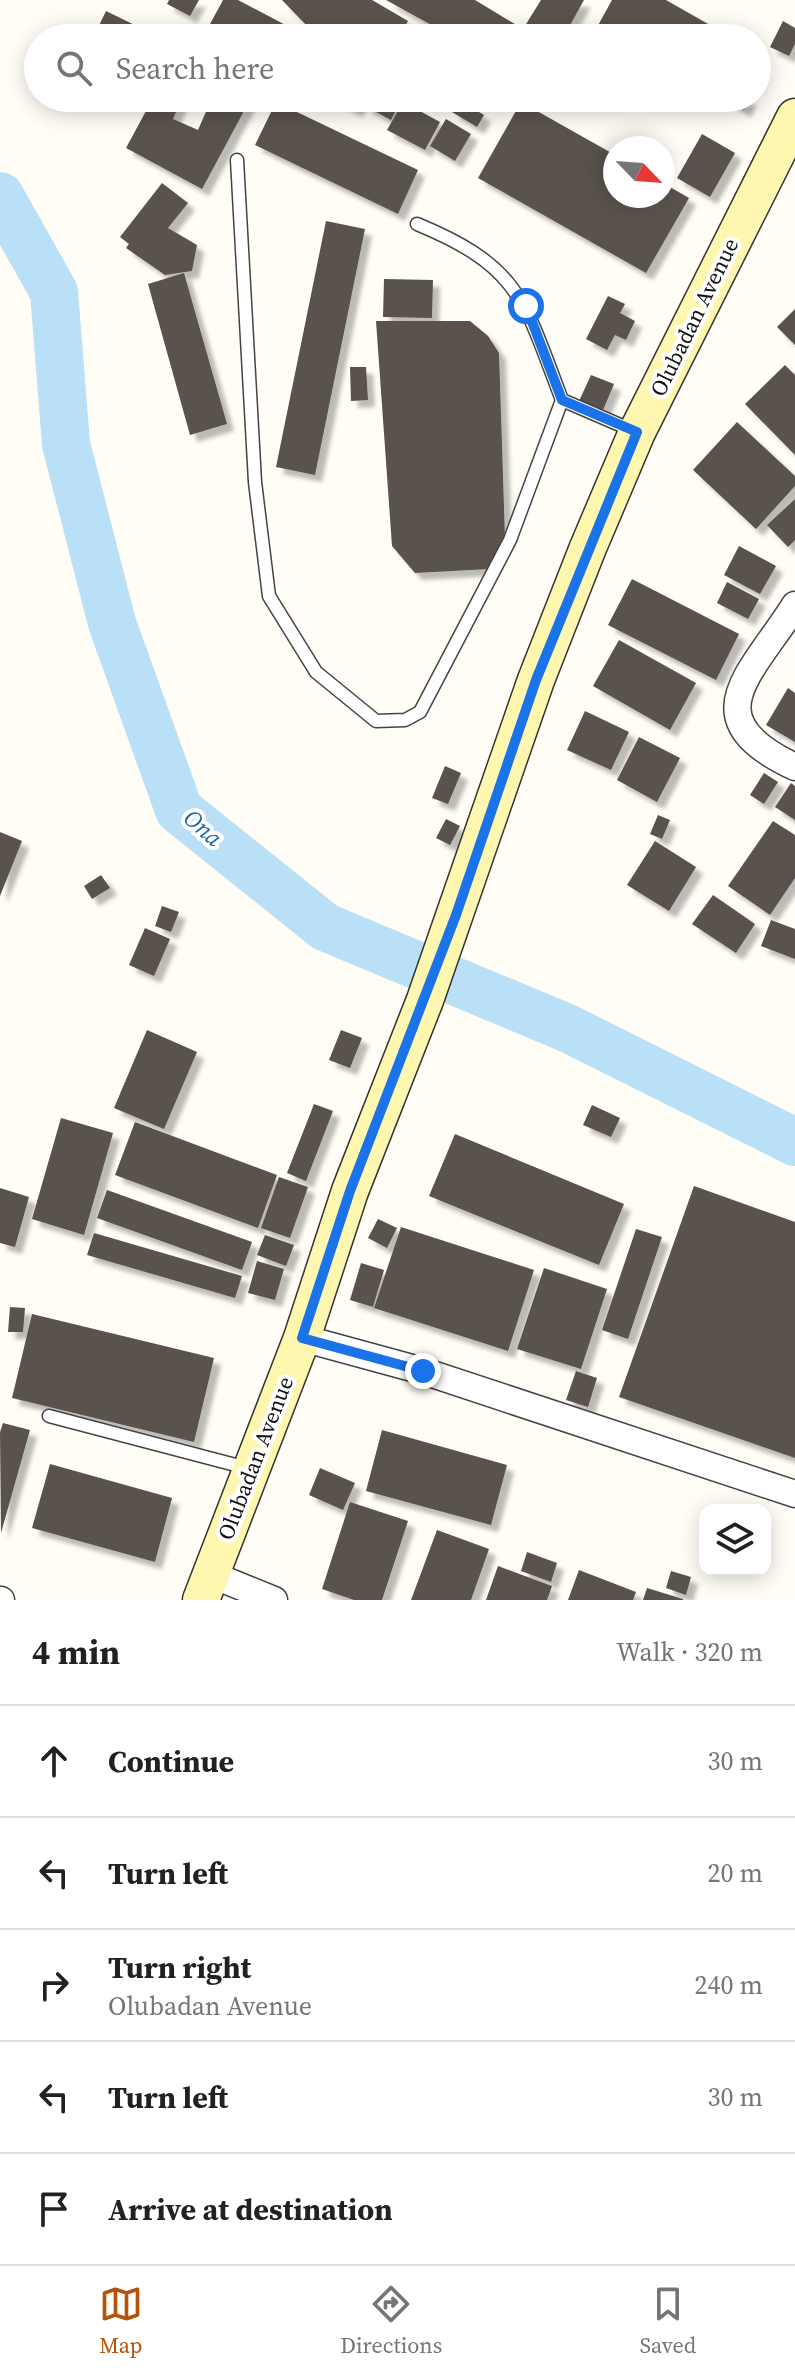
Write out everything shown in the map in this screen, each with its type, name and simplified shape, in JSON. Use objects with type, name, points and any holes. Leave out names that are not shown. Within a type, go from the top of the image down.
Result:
[{"type":"street","name":"Olubadan Avenue","points":[[206,1587],[302,1338],[350,1191],[456,915],[536,680],[637,432],[795,117]]},
{"type":"street","points":[[795,605],[744,683],[737,706],[737,724],[747,738],[766,753],[795,767]]},
{"type":"street","points":[[302,1338],[423,1371],[795,1494]]},
{"type":"street","points":[[206,1587],[274,1600]]},
{"type":"lane","points":[[237,160],[255,482],[269,596],[316,672],[376,721],[405,720],[420,712],[510,540],[562,400],[526,306],[498,270],[481,254],[417,224]]},
{"type":"lane","points":[[562,400],[637,432]]},
{"type":"lane","points":[[49,1416],[251,1469]]},
{"type":"building","points":[[169,0],[199,0],[190,16],[167,4]]},
{"type":"building","points":[[223,0],[238,0],[284,24],[210,24]]},
{"type":"building","points":[[282,0],[372,0],[408,21],[406,24],[305,24]]},
{"type":"building","points":[[386,0],[475,0],[515,24],[430,24]]},
{"type":"building","points":[[541,0],[584,0],[571,24],[526,24]]},
{"type":"building","points":[[612,0],[666,0],[708,24],[599,24]]},
{"type":"building","points":[[106,11],[133,24],[100,24]]},
{"type":"building","points":[[783,21],[795,28],[795,44],[789,56],[771,45]]},
{"type":"building","points":[[145,112],[176,112],[173,119],[198,130],[206,112],[243,112],[202,189],[126,148]]},
{"type":"building","points":[[271,112],[297,112],[418,170],[398,214],[255,145]]},
{"type":"building","points":[[376,112],[395,112],[391,120]]},
{"type":"building","points":[[397,112],[422,112],[440,122],[425,150],[387,130]]},
{"type":"building","points":[[452,112],[479,112],[484,115],[477,127]]},
{"type":"building","points":[[515,112],[539,112],[603,148],[603,208],[675,208],[675,190],[689,198],[646,273],[478,178]]},
{"type":"building","points":[[446,119],[471,134],[455,161],[430,146]]},
{"type":"building","points":[[702,134],[735,153],[710,197],[677,178]]},
{"type":"building","points":[[162,183],[188,203],[168,228],[197,245],[192,271],[165,275],[126,248],[129,244],[120,237]]},
{"type":"building","points":[[326,221],[365,229],[315,475],[276,467]]},
{"type":"building","points":[[184,273],[227,424],[190,435],[148,284]]},
{"type":"building","points":[[384,279],[433,280],[432,318],[383,317]]},
{"type":"building","points":[[608,296],[625,304],[620,313],[635,321],[626,340],[615,335],[607,350],[586,339]]},
{"type":"building","points":[[795,309],[795,345],[777,327]]},
{"type":"building","points":[[376,321],[470,321],[488,336],[499,353],[505,539],[489,569],[415,573],[392,546]]},
{"type":"building","points":[[785,365],[795,375],[795,455],[745,404]]},
{"type":"building","points":[[350,367],[366,367],[368,400],[351,401]]},
{"type":"building","points":[[591,375],[614,384],[603,410],[579,401]]},
{"type":"building","points":[[737,422],[795,476],[795,486],[756,529],[693,470]]},
{"type":"building","points":[[795,499],[795,540],[788,547],[767,525]]},
{"type":"building","points":[[739,546],[776,566],[760,594],[724,575]]},
{"type":"building","points":[[632,579],[739,634],[716,680],[608,625]]},
{"type":"building","points":[[727,582],[759,599],[748,619],[717,603]]},
{"type":"building","points":[[619,640],[696,683],[670,730],[593,686]]},
{"type":"building","points":[[788,688],[795,693],[795,742],[766,725]]},
{"type":"building","points":[[585,711],[629,732],[611,770],[567,750]]},
{"type":"building","points":[[639,737],[680,758],[657,802],[617,780]]},
{"type":"building","points":[[445,766],[461,773],[448,804],[432,798]]},
{"type":"building","points":[[764,773],[778,782],[764,804],[750,795]]},
{"type":"building","points":[[791,783],[795,786],[795,820],[775,807]]},
{"type":"building","points":[[658,815],[670,820],[662,839],[650,834]]},
{"type":"building","points":[[446,819],[460,826],[450,845],[436,838]]},
{"type":"building","points":[[773,821],[795,835],[795,878],[770,915],[728,886]]},
{"type":"building","points":[[0,832],[22,841],[0,896]]},
{"type":"building","points":[[655,841],[696,867],[669,911],[627,885]]},
{"type":"building","points":[[101,875],[110,888],[92,899],[84,886]]},
{"type":"building","points":[[713,895],[755,924],[736,953],[692,924]]},
{"type":"building","points":[[162,906],[179,912],[171,932],[155,926]]},
{"type":"building","points":[[771,920],[795,929],[795,959],[761,946]]},
{"type":"building","points":[[145,928],[170,939],[154,976],[129,965]]},
{"type":"building","points":[[147,1030],[197,1052],[164,1129],[114,1108]]},
{"type":"building","points":[[341,1030],[362,1038],[350,1068],[329,1060]]},
{"type":"building","points":[[314,1104],[333,1111],[306,1181],[287,1173]]},
{"type":"building","points":[[592,1105],[620,1118],[611,1137],[583,1125]]},
{"type":"building","points":[[61,1118],[113,1133],[84,1235],[32,1219]]},
{"type":"building","points":[[135,1122],[277,1175],[258,1228],[115,1175]]},
{"type":"building","points":[[455,1134],[624,1204],[599,1265],[429,1196]]},
{"type":"building","points":[[279,1177],[308,1187],[290,1238],[261,1228]]},
{"type":"building","points":[[694,1186],[795,1222],[795,1458],[619,1397]]},
{"type":"building","points":[[0,1188],[29,1197],[15,1247],[0,1243]]},
{"type":"building","points":[[107,1190],[252,1242],[242,1270],[97,1218]]},
{"type":"building","points":[[378,1219],[397,1228],[387,1248],[368,1238]]},
{"type":"building","points":[[401,1227],[534,1270],[508,1351],[374,1308]]},
{"type":"building","points":[[636,1229],[662,1237],[628,1339],[602,1330]]},
{"type":"building","points":[[94,1233],[242,1276],[235,1298],[87,1255]]},
{"type":"building","points":[[265,1235],[294,1245],[286,1266],[257,1255]]},
{"type":"building","points":[[257,1261],[284,1269],[275,1300],[248,1293]]},
{"type":"building","points":[[361,1263],[384,1270],[373,1307],[350,1300]]},
{"type":"building","points":[[544,1268],[607,1289],[581,1369],[517,1349]]},
{"type":"building","points":[[10,1307],[25,1308],[23,1332],[8,1332]]},
{"type":"building","points":[[32,1314],[214,1358],[194,1442],[12,1398]]},
{"type":"building","points":[[576,1371],[597,1378],[588,1407],[566,1400]]},
{"type":"building","points":[[3,1423],[30,1430],[1,1533],[0,1432]]},
{"type":"building","points":[[382,1430],[507,1465],[491,1525],[366,1491]]},
{"type":"building","points":[[50,1464],[172,1498],[155,1562],[32,1528]]},
{"type":"building","points":[[320,1468],[355,1483],[343,1510],[309,1495]]},
{"type":"building","points":[[350,1502],[408,1521],[382,1600],[354,1600],[322,1589]]},
{"type":"building","points":[[437,1530],[489,1549],[471,1600],[411,1600]]},
{"type":"building","points":[[527,1552],[557,1563],[551,1582],[521,1571]]},
{"type":"building","points":[[498,1566],[552,1586],[547,1600],[486,1600]]},
{"type":"building","points":[[579,1570],[636,1592],[633,1600],[568,1600]]},
{"type":"building","points":[[671,1571],[691,1577],[686,1595],[666,1588]]},
{"type":"building","points":[[647,1588],[683,1599],[683,1600],[643,1600]]},
{"type":"waterway","name":"Ona","points":[[0,196],[54,292],[66,444],[112,623],[179,810],[325,927],[567,1028],[795,1142]]},
{"type":"route","points":[[423,1371],[302,1338],[350,1191],[456,915],[536,680],[637,432],[562,400],[526,306]]}]
